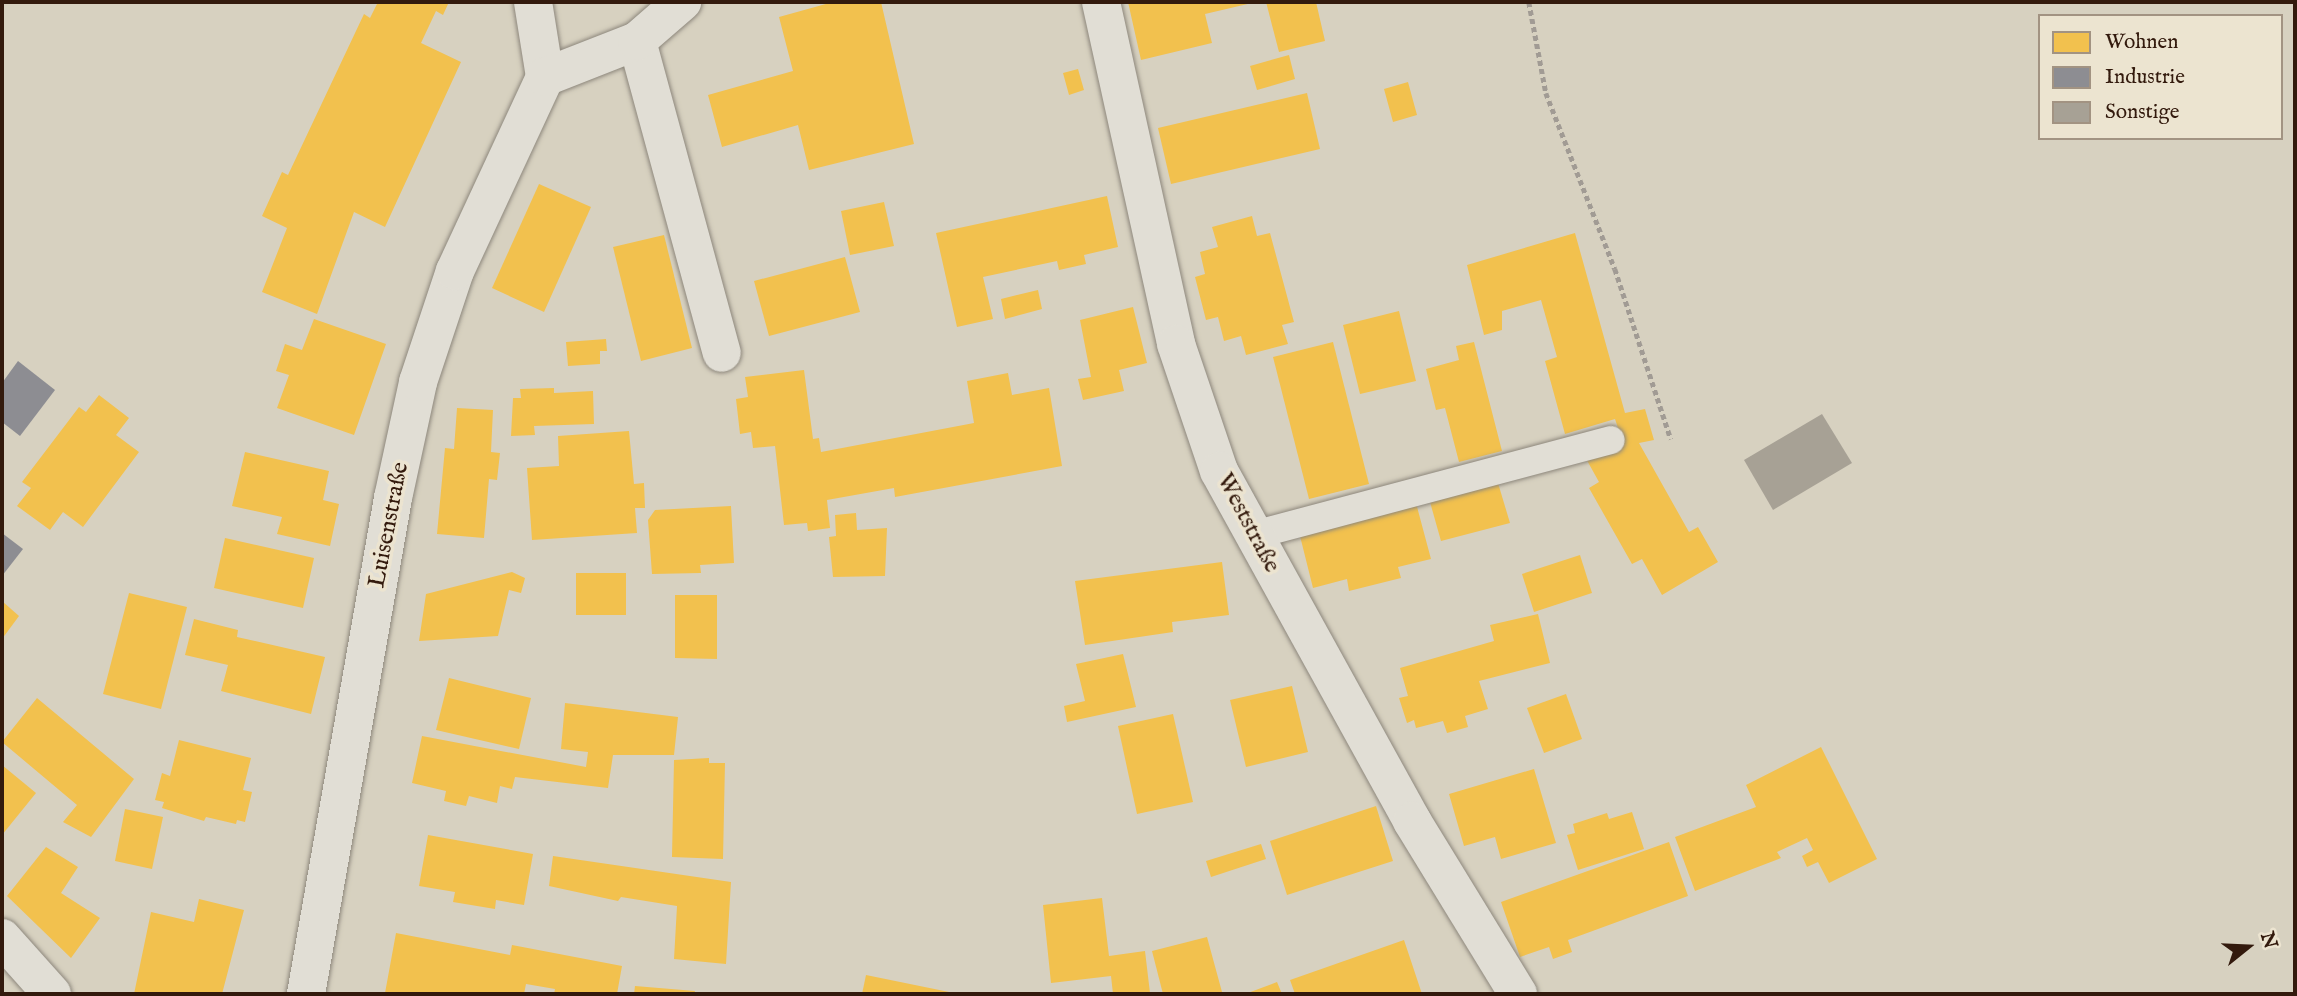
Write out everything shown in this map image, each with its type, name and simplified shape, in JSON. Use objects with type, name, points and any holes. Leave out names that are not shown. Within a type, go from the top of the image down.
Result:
[{"type":"street","points":[[533,2],[545,77],[637,41],[682,2]]},
{"type":"street","name":"Weststraße","points":[[1101,2],[1176,344],[1219,471],[1412,821],[1518,994]]},
{"type":"street","points":[[637,41],[722,352]]},
{"type":"street","name":"Luisenstraße","points":[[306,994],[393,498],[418,383],[455,271],[545,77]]},
{"type":"street","points":[[2,938],[52,994]]},
{"type":"lane","points":[[1254,535],[1611,440]]},
{"type":"path","points":[[1529,2],[1546,93],[1615,269],[1671,439]]},
{"type":"building: Wohnen","points":[[378,2],[449,2],[443,15],[436,11],[421,43],[461,62],[385,227],[354,212],[317,314],[262,292],[287,228],[262,216],[282,172],[288,175],[364,14],[370,18]]},
{"type":"building: Wohnen","points":[[833,2],[881,2],[914,144],[809,170],[798,125],[722,147],[708,95],[793,71],[779,17]]},
{"type":"building: Wohnen","points":[[1128,2],[1252,3],[1205,14],[1212,43],[1141,60]]},
{"type":"building: Wohnen","points":[[1266,2],[1316,2],[1325,41],[1279,52]]},
{"type":"building: Wohnen","points":[[1289,55],[1295,79],[1257,90],[1250,66]]},
{"type":"building: Wohnen","points":[[1078,69],[1084,90],[1069,95],[1063,73]]},
{"type":"building: Wohnen","points":[[1408,82],[1417,115],[1393,122],[1384,89]]},
{"type":"building: Wohnen","points":[[1307,93],[1320,149],[1171,184],[1158,128]]},
{"type":"building: Wohnen","points":[[539,184],[591,207],[544,312],[492,288]]},
{"type":"building: Wohnen","points":[[1107,196],[1118,247],[1084,255],[1086,264],[1059,270],[1057,261],[983,277],[993,319],[957,327],[936,233]]},
{"type":"building: Wohnen","points":[[884,202],[894,246],[850,255],[841,211]]},
{"type":"building: Wohnen","points":[[1252,216],[1257,236],[1270,233],[1294,322],[1282,325],[1288,344],[1246,355],[1241,336],[1224,341],[1218,317],[1206,320],[1195,277],[1205,274],[1200,252],[1218,247],[1212,227]]},
{"type":"building: Wohnen","points":[[1575,233],[1625,413],[1645,409],[1654,440],[1639,443],[1689,532],[1698,527],[1718,562],[1662,595],[1642,559],[1632,564],[1589,488],[1599,482],[1584,455],[1624,446],[1615,419],[1565,434],[1545,361],[1557,357],[1541,300],[1502,311],[1502,330],[1484,335],[1467,265]]},
{"type":"building: Wohnen","points":[[664,235],[692,348],[641,361],[613,247]]},
{"type":"building: Wohnen","points":[[845,257],[860,312],[769,336],[754,281]]},
{"type":"building: Wohnen","points":[[1038,290],[1042,309],[1005,319],[1001,299]]},
{"type":"building: Wohnen","points":[[1133,307],[1147,363],[1119,370],[1124,391],[1083,400],[1078,379],[1091,377],[1080,320]]},
{"type":"building: Wohnen","points":[[1399,311],[1416,381],[1360,394],[1343,325]]},
{"type":"building: Wohnen","points":[[314,319],[386,344],[354,435],[277,408],[289,375],[276,371],[285,344],[302,350]]},
{"type":"building: Wohnen","points":[[606,339],[607,351],[600,351],[600,364],[568,366],[566,342]]},
{"type":"building: Wohnen","points":[[1333,342],[1369,484],[1309,499],[1273,357]]},
{"type":"building: Wohnen","points":[[1474,342],[1502,451],[1459,462],[1445,408],[1436,410],[1426,369],[1459,360],[1456,346]]},
{"type":"building: Wohnen","points":[[804,370],[813,439],[819,438],[821,452],[974,423],[967,381],[1008,373],[1012,395],[1049,388],[1062,466],[895,497],[894,488],[827,500],[830,528],[808,531],[807,523],[784,525],[775,446],[753,448],[751,432],[740,434],[736,399],[748,397],[745,377]]},
{"type":"building: Wohnen","points":[[554,388],[554,393],[593,391],[594,424],[534,426],[535,435],[511,436],[513,398],[521,398],[520,389]]},
{"type":"building: Wohnen","points":[[99,395],[129,418],[116,435],[139,452],[83,527],[63,512],[50,530],[17,506],[31,488],[22,482],[79,407],[86,412]]},
{"type":"building: Wohnen","points":[[457,408],[493,410],[491,452],[500,453],[497,480],[489,479],[484,538],[437,534],[445,448],[454,449]]},
{"type":"building: Wohnen","points":[[629,431],[634,484],[644,483],[645,508],[635,508],[637,533],[532,540],[527,468],[559,466],[558,436]]},
{"type":"building: Wohnen","points":[[245,452],[329,471],[323,500],[339,504],[330,546],[277,534],[282,517],[232,506]]},
{"type":"building: Wohnen","points":[[1498,483],[1510,523],[1441,541],[1430,502]]},
{"type":"building: Wohnen","points":[[1416,503],[1431,559],[1398,567],[1401,578],[1349,591],[1347,579],[1313,588],[1299,532]]},
{"type":"building: Wohnen","points":[[731,506],[734,563],[700,565],[701,573],[652,574],[648,520],[655,510]]},
{"type":"building: Wohnen","points":[[856,513],[857,530],[887,528],[885,576],[833,577],[829,537],[836,536],[835,515]]},
{"type":"building: Wohnen","points":[[225,538],[314,558],[303,608],[214,588]]},
{"type":"building: Wohnen","points":[[1580,555],[1592,593],[1534,612],[1522,574]]},
{"type":"building: Wohnen","points":[[1222,562],[1229,615],[1172,622],[1173,632],[1085,645],[1075,581]]},
{"type":"building: Wohnen","points":[[512,572],[525,578],[521,593],[509,590],[498,636],[419,641],[426,594]]},
{"type":"building: Wohnen","points":[[576,573],[626,573],[626,615],[576,615]]},
{"type":"building: Wohnen","points":[[129,593],[187,607],[161,709],[103,694]]},
{"type":"building: Wohnen","points":[[675,595],[717,595],[717,659],[675,658]]},
{"type":"building: Wohnen","points":[[2,601],[19,616],[2,639]]},
{"type":"building: Wohnen","points":[[1538,614],[1550,663],[1479,681],[1488,709],[1465,716],[1468,727],[1447,733],[1443,721],[1416,728],[1414,720],[1407,723],[1399,698],[1408,696],[1400,668],[1494,641],[1490,625]]},
{"type":"building: Wohnen","points":[[194,619],[238,630],[237,637],[325,657],[311,714],[221,691],[228,665],[185,655]]},
{"type":"building: Wohnen","points":[[1123,654],[1136,707],[1067,722],[1064,706],[1085,701],[1076,664]]},
{"type":"building: Wohnen","points":[[449,678],[531,698],[519,749],[436,730]]},
{"type":"building: Wohnen","points":[[1292,686],[1308,752],[1246,767],[1230,700]]},
{"type":"building: Wohnen","points":[[1566,694],[1582,739],[1544,753],[1527,708]]},
{"type":"building: Wohnen","points":[[37,698],[134,779],[91,837],[63,822],[77,805],[2,742]]},
{"type":"building: Wohnen","points":[[565,703],[678,717],[674,755],[613,755],[608,788],[515,777],[512,789],[500,786],[497,803],[469,796],[466,806],[444,801],[446,791],[412,783],[422,736],[586,767],[588,752],[561,749]]},
{"type":"building: Wohnen","points":[[1173,714],[1193,802],[1137,814],[1118,726]]},
{"type":"building: Wohnen","points":[[179,740],[251,758],[243,790],[252,792],[245,822],[237,820],[236,824],[206,817],[204,821],[162,808],[164,802],[155,800],[162,773],[170,776]]},
{"type":"building: Wohnen","points":[[1821,747],[1877,859],[1829,883],[1818,862],[1807,867],[1802,856],[1813,850],[1807,838],[1777,852],[1781,858],[1695,891],[1675,837],[1756,807],[1746,785]]},
{"type":"building: Wohnen","points":[[709,758],[709,763],[725,763],[723,859],[672,857],[674,760]]},
{"type":"building: Wohnen","points":[[2,765],[36,793],[2,835]]},
{"type":"building: Wohnen","points":[[1534,769],[1556,843],[1501,859],[1495,837],[1464,846],[1449,794]]},
{"type":"building: Wohnen","points":[[1376,806],[1393,861],[1287,895],[1270,841]]},
{"type":"building: Wohnen","points":[[125,809],[163,817],[152,869],[115,861]]},
{"type":"building: Wohnen","points":[[1632,812],[1644,849],[1578,870],[1567,835],[1575,833],[1573,824],[1607,813],[1609,819]]},
{"type":"building: Wohnen","points":[[428,835],[533,854],[524,905],[496,900],[495,909],[453,902],[455,892],[419,886]]},
{"type":"building: Wohnen","points":[[1669,842],[1688,896],[1568,940],[1572,952],[1553,959],[1549,947],[1520,957],[1501,902]]},
{"type":"building: Wohnen","points":[[1261,844],[1266,859],[1211,877],[1206,861]]},
{"type":"building: Wohnen","points":[[46,847],[78,867],[61,893],[100,918],[71,958],[7,896]]},
{"type":"building: Wohnen","points":[[553,856],[731,882],[726,964],[674,959],[677,906],[621,897],[618,901],[549,886]]},
{"type":"building: Wohnen","points":[[1102,898],[1109,956],[1145,951],[1150,993],[1113,994],[1111,976],[1051,983],[1043,905]]},
{"type":"building: Wohnen","points":[[199,899],[244,910],[222,994],[134,994],[151,912],[194,922]]},
{"type":"building: Wohnen","points":[[396,933],[510,955],[512,945],[622,966],[617,994],[554,994],[555,989],[526,984],[524,994],[385,993]]},
{"type":"building: Wohnen","points":[[1207,937],[1222,992],[1163,994],[1152,951]]},
{"type":"building: Wohnen","points":[[1404,940],[1422,994],[1295,994],[1290,980]]},
{"type":"building: Wohnen","points":[[866,975],[954,993],[954,994],[862,994]]},
{"type":"building: Wohnen","points":[[1277,982],[1282,994],[1245,994]]},
{"type":"building: Wohnen","points":[[635,986],[695,991],[694,994],[634,994]]},
{"type":"building: Industrie","points":[[18,361],[55,390],[20,436],[2,422],[2,383]]},
{"type":"building: Industrie","points":[[2,533],[23,549],[2,576]]},
{"type":"building: Sonstige","points":[[1822,414],[1852,463],[1773,510],[1744,460]]}]
